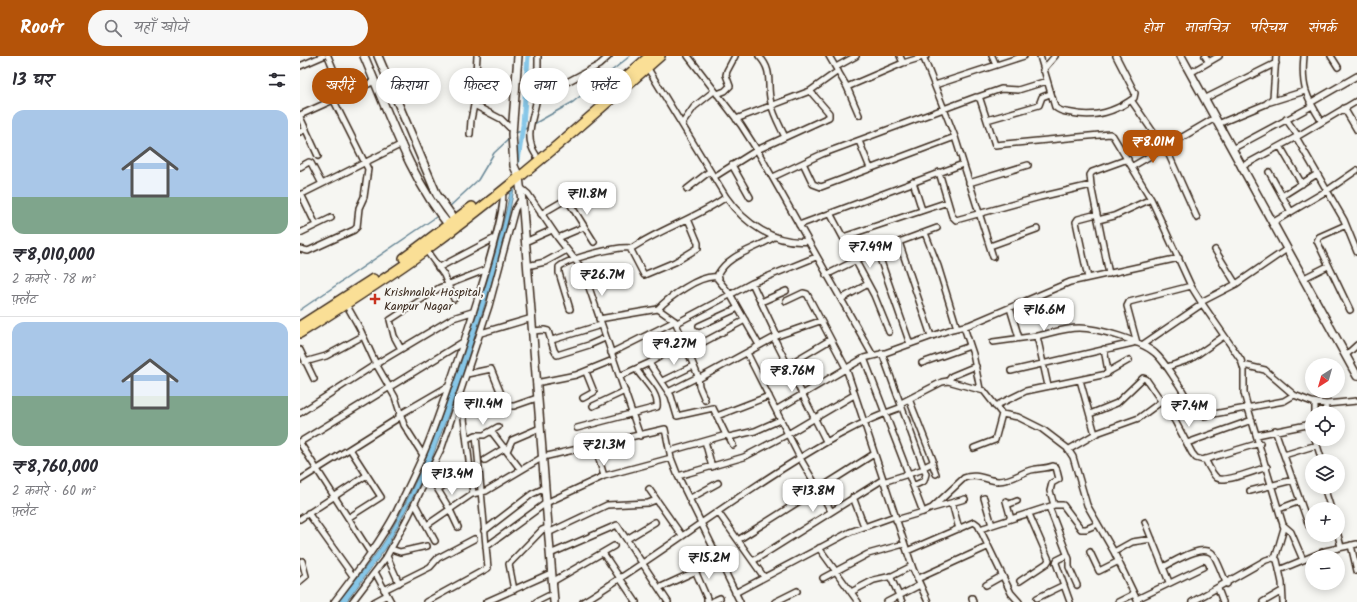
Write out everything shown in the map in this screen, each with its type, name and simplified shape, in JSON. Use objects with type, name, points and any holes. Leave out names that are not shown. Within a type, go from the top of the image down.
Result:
[{"type":"highway","points":[[510,181],[536,155],[650,56]]},
{"type":"highway","points":[[300,326],[398,263],[451,222],[510,181],[660,56]]},
{"type":"highway","points":[[300,333],[426,250],[451,222]]},
{"type":"street","points":[[300,66],[323,56]]},
{"type":"street","points":[[328,56],[333,68]]},
{"type":"street","points":[[364,56],[402,144],[438,212],[451,222]]},
{"type":"street","points":[[378,56],[437,195],[451,222]]},
{"type":"street","points":[[470,134],[474,105],[477,56]]},
{"type":"street","points":[[334,602],[370,552],[395,513],[423,455],[449,386],[495,238],[514,166],[512,132],[518,56]]},
{"type":"street","points":[[538,56],[538,68]]},
{"type":"street","points":[[569,81],[599,65],[609,56]]},
{"type":"street","points":[[688,56],[736,119],[757,150],[826,275],[872,354]]},
{"type":"street","points":[[682,124],[694,107],[715,93],[725,91],[730,86],[726,75],[735,56]]},
{"type":"street","points":[[759,56],[768,69],[771,105],[785,137]]},
{"type":"street","points":[[829,56],[847,87],[859,115]]},
{"type":"street","points":[[736,119],[810,91],[856,56]]},
{"type":"street","points":[[900,56],[903,63]]},
{"type":"street","points":[[847,87],[903,63],[924,56],[955,137],[993,257]]},
{"type":"street","points":[[992,56],[996,66]]},
{"type":"street","points":[[935,85],[1024,56]]},
{"type":"street","points":[[1040,56],[1050,94],[1053,103],[1058,110],[1084,116],[1107,112],[1134,98],[1135,93],[1116,56]]},
{"type":"street","points":[[1043,70],[1055,56]]},
{"type":"street","points":[[1181,56],[1357,376]]},
{"type":"street","points":[[1205,56],[1208,62]]},
{"type":"street","points":[[1190,73],[1219,56]]},
{"type":"street","points":[[1270,102],[1275,92],[1276,56]]},
{"type":"street","points":[[1304,56],[1303,80],[1305,91],[1322,122]]},
{"type":"street","points":[[1331,56],[1338,67]]},
{"type":"street","points":[[1204,99],[1276,63]]},
{"type":"street","points":[[647,67],[726,197],[739,214],[774,237],[792,242],[808,241]]},
{"type":"street","points":[[1232,149],[1286,119],[1357,76]]},
{"type":"street","points":[[368,84],[374,81]]},
{"type":"street","points":[[773,177],[803,163],[976,97],[978,98],[1001,89],[1018,90],[1047,81]]},
{"type":"street","points":[[714,177],[757,150],[829,117],[829,113],[810,91]]},
{"type":"street","points":[[1133,166],[1164,147],[1216,121],[1305,91]]},
{"type":"street","points":[[987,120],[1039,105],[1042,98],[1050,94]]},
{"type":"street","points":[[978,98],[995,145],[1110,134],[1114,136],[1133,166],[1151,199],[1191,286],[1243,366],[1244,394],[1260,443],[1283,525],[1283,535],[1275,559],[1277,560],[1279,570],[1283,602]]},
{"type":"street","points":[[1131,100],[1164,147],[1197,218]]},
{"type":"street","points":[[1241,166],[1297,137],[1357,101]]},
{"type":"street","points":[[318,156],[300,117],[324,104]]},
{"type":"street","points":[[300,249],[308,251],[356,229],[368,172],[366,162],[336,104]]},
{"type":"street","points":[[535,104],[529,130],[531,147],[536,155]]},
{"type":"street","points":[[474,105],[501,119],[512,132]]},
{"type":"street","points":[[1344,108],[1357,130]]},
{"type":"street","points":[[1286,119],[1355,240],[1357,252]]},
{"type":"street","points":[[300,132],[306,129]]},
{"type":"street","points":[[803,163],[813,184],[821,187],[955,137]]},
{"type":"street","points":[[859,141],[870,168]]},
{"type":"street","points":[[316,225],[300,194],[402,144]]},
{"type":"street","points":[[1280,146],[1302,184]]},
{"type":"street","points":[[1109,274],[1090,175],[1092,172],[1128,158]]},
{"type":"street","points":[[300,167],[309,162],[312,163],[322,184]]},
{"type":"street","points":[[799,225],[831,215],[913,182],[963,164]]},
{"type":"street","points":[[732,165],[750,197]]},
{"type":"street","points":[[969,183],[1028,165]]},
{"type":"street","points":[[1272,223],[1326,191],[1357,170]]},
{"type":"street","points":[[687,189],[710,171]]},
{"type":"street","points":[[939,172],[955,220],[1091,185]]},
{"type":"street","points":[[1269,172],[1291,212]]},
{"type":"street","points":[[1282,196],[1317,174]]},
{"type":"street","points":[[510,181],[528,194],[552,230],[583,270],[605,338],[620,376],[640,436]]},
{"type":"street","points":[[913,182],[922,210]]},
{"type":"street","points":[[521,188],[554,599]]},
{"type":"street","points":[[541,214],[577,193]]},
{"type":"street","points":[[570,309],[558,269],[562,264],[594,253],[631,248],[709,208],[726,197]]},
{"type":"street","points":[[353,601],[387,556],[429,475],[458,402],[481,333],[515,209],[522,198]]},
{"type":"street","points":[[567,199],[594,242]]},
{"type":"street","points":[[1098,220],[1114,216],[1151,199]]},
{"type":"street","points":[[843,237],[948,202]]},
{"type":"street","points":[[1088,278],[1076,222],[1078,219],[1097,214]]},
{"type":"street","points":[[831,215],[880,307],[889,332]]},
{"type":"street","points":[[300,233],[331,218]]},
{"type":"street","points":[[631,248],[645,276],[674,262],[696,250],[699,246],[688,219]]},
{"type":"street","points":[[1346,225],[1317,239],[1328,266],[1350,310]]},
{"type":"street","points":[[558,238],[584,227]]},
{"type":"street","points":[[826,275],[877,250],[937,228]]},
{"type":"street","points":[[990,246],[1037,229]]},
{"type":"street","points":[[525,242],[552,230]]},
{"type":"street","points":[[925,233],[938,266],[956,328]]},
{"type":"street","points":[[759,345],[718,274],[730,259],[754,250],[774,237]]},
{"type":"street","points":[[438,268],[495,238]]},
{"type":"street","points":[[899,242],[931,336]]},
{"type":"street","points":[[1011,371],[1043,362],[1104,349],[1137,344],[1202,303],[1236,284],[1287,249]]},
{"type":"street","points":[[426,250],[444,275],[454,299]]},
{"type":"street","points":[[527,266],[545,262],[567,250]]},
{"type":"street","points":[[877,250],[910,344]]},
{"type":"street","points":[[1215,250],[1236,284]]},
{"type":"street","points":[[611,353],[752,283],[816,257]]},
{"type":"street","points":[[776,410],[872,354],[882,354],[931,336],[964,327],[1070,282],[1179,258]]},
{"type":"street","points":[[1304,278],[1328,266]]},
{"type":"street","points":[[400,349],[394,336],[390,320],[439,288],[485,270]]},
{"type":"street","points":[[552,340],[600,322],[658,309],[668,298],[705,278],[719,278]]},
{"type":"street","points":[[752,283],[788,365],[826,441]]},
{"type":"street","points":[[841,299],[868,284]]},
{"type":"street","points":[[1137,344],[1127,306],[1129,302],[1191,286]]},
{"type":"street","points":[[761,302],[786,291]]},
{"type":"street","points":[[786,301],[803,293],[807,294],[846,368],[904,544],[928,602]]},
{"type":"street","points":[[346,304],[376,364],[395,397],[400,416],[423,455]]},
{"type":"street","points":[[699,326],[738,308]]},
{"type":"street","points":[[1010,308],[1019,338]]},
{"type":"street","points":[[658,309],[676,322],[698,377],[699,386],[705,400]]},
{"type":"street","points":[[300,413],[400,349],[453,318],[472,312]]},
{"type":"street","points":[[481,333],[532,318]]},
{"type":"street","points":[[687,351],[744,320]]},
{"type":"street","points":[[668,392],[698,377],[701,378],[775,337],[820,321]]},
{"type":"street","points":[[964,327],[976,366],[980,389]]},
{"type":"street","points":[[993,342],[1037,336],[1061,330],[1084,328],[1137,344],[1156,354],[1201,415],[1287,400],[1294,394]]},
{"type":"street","points":[[533,332],[546,330],[552,340],[554,350],[557,354],[589,345],[605,338]]},
{"type":"street","points":[[305,362],[331,354],[363,336]]},
{"type":"street","points":[[1037,336],[1048,386]]},
{"type":"street","points":[[1167,367],[1190,359],[1224,336]]},
{"type":"street","points":[[788,365],[830,340]]},
{"type":"street","points":[[370,552],[300,442],[463,342]]},
{"type":"street","points":[[620,376],[636,369],[684,342]]},
{"type":"street","points":[[1346,355],[1357,345]]},
{"type":"street","points":[[922,363],[970,346]]},
{"type":"street","points":[[1104,349],[1108,372]]},
{"type":"street","points":[[300,350],[314,380]]},
{"type":"street","points":[[747,353],[817,490],[831,511]]},
{"type":"street","points":[[882,354],[924,468],[926,479],[913,486]]},
{"type":"street","points":[[864,358],[923,512]]},
{"type":"street","points":[[536,383],[558,380],[586,372],[613,360]]},
{"type":"street","points":[[995,406],[1026,391],[1080,380],[1108,372],[1129,360]]},
{"type":"street","points":[[649,362],[668,392],[678,417],[710,408],[714,409],[734,445]]},
{"type":"street","points":[[662,382],[693,366]]},
{"type":"street","points":[[948,381],[952,376],[976,366]]},
{"type":"street","points":[[1243,366],[1265,370],[1294,394],[1314,403],[1326,404],[1357,401]]},
{"type":"street","points":[[467,374],[491,369],[504,401],[508,406],[514,406],[537,398]]},
{"type":"street","points":[[577,428],[633,415],[658,405],[652,390],[636,369]]},
{"type":"street","points":[[583,398],[594,392],[586,372]]},
{"type":"street","points":[[1090,414],[1117,403],[1144,378],[1175,421],[1196,458],[1205,459],[1260,443]]},
{"type":"street","points":[[1080,380],[1095,434]]},
{"type":"street","points":[[583,602],[826,441],[901,405],[942,382],[948,381],[980,389],[987,393],[1002,414],[1018,417],[1042,429],[1068,450],[1077,466],[1087,505],[1119,561],[1137,601],[1169,582],[1202,567]]},
{"type":"street","points":[[300,480],[449,386]]},
{"type":"street","points":[[594,406],[625,391]]},
{"type":"street","points":[[678,476],[744,457],[788,434],[854,395]]},
{"type":"street","points":[[717,416],[769,396]]},
{"type":"street","points":[[910,399],[936,474]]},
{"type":"street","points":[[426,602],[488,568],[478,465],[462,405],[458,402]]},
{"type":"street","points":[[1068,450],[1095,434],[1139,418],[1162,402]]},
{"type":"street","points":[[974,448],[994,440],[1002,414]]},
{"type":"street","points":[[670,451],[705,441],[755,431],[780,420]]},
{"type":"street","points":[[1187,443],[1252,420]]},
{"type":"street","points":[[1257,435],[1275,430],[1305,425]]},
{"type":"street","points":[[471,437],[482,436],[498,427]]},
{"type":"street","points":[[485,460],[506,449],[512,440],[540,428]]},
{"type":"street","points":[[427,525],[449,508],[473,494],[486,491],[543,457],[665,430],[671,458],[678,476],[740,602]]},
{"type":"street","points":[[1275,430],[1305,515]]},
{"type":"street","points":[[491,431],[521,470]]},
{"type":"street","points":[[471,437],[470,470],[473,494]]},
{"type":"street","points":[[705,441],[712,467]]},
{"type":"street","points":[[595,446],[604,476]]},
{"type":"street","points":[[1284,455],[1306,446]]},
{"type":"street","points":[[348,518],[381,497],[350,448]]},
{"type":"street","points":[[738,540],[874,454]]},
{"type":"street","points":[[486,547],[546,503],[604,476],[671,458]]},
{"type":"street","points":[[1205,459],[1214,475],[1220,479],[1228,479],[1267,467]]},
{"type":"street","points":[[753,561],[853,496],[883,481],[909,474],[932,463]]},
{"type":"street","points":[[438,489],[478,465]]},
{"type":"street","points":[[932,508],[964,478],[969,476],[998,481],[1010,480],[1032,470],[1044,469],[1053,466],[1056,467],[1059,478],[1051,486],[1050,491],[1052,506],[1067,555],[1069,567],[1077,585]]},
{"type":"street","points":[[300,519],[367,475]]},
{"type":"street","points":[[429,475],[449,508],[458,527]]},
{"type":"street","points":[[1250,491],[1293,480]]},
{"type":"street","points":[[689,500],[718,483]]},
{"type":"street","points":[[484,531],[532,494],[545,488]]},
{"type":"street","points":[[649,489],[682,536]]},
{"type":"street","points":[[853,496],[864,526]]},
{"type":"street","points":[[984,498],[992,525]]},
{"type":"street","points":[[735,592],[864,526],[923,512],[965,499]]},
{"type":"street","points":[[514,590],[509,564],[542,530],[548,531],[607,505],[648,503],[656,500]]},
{"type":"street","points":[[1011,519],[1006,503],[1017,501]]},
{"type":"street","points":[[1279,509],[1300,501]]},
{"type":"street","points":[[952,503],[958,529]]},
{"type":"street","points":[[415,504],[436,541]]},
{"type":"street","points":[[980,529],[1052,506],[1064,505],[1081,529],[1086,529],[1098,524]]},
{"type":"street","points":[[718,512],[764,577]]},
{"type":"street","points":[[308,513],[353,576]]},
{"type":"street","points":[[1020,581],[1047,563],[1049,560],[1029,514]]},
{"type":"street","points":[[627,538],[655,522]]},
{"type":"street","points":[[907,551],[974,522],[980,529],[987,547],[1011,593],[1018,600],[1011,602]]},
{"type":"street","points":[[1145,522],[1169,582]]},
{"type":"street","points":[[550,554],[615,525],[618,526],[668,602]]},
{"type":"street","points":[[1283,525],[1291,532],[1303,560]]},
{"type":"street","points":[[374,602],[399,583],[430,567],[438,558],[474,539]]},
{"type":"street","points":[[1114,552],[1132,542],[1152,539]]},
{"type":"street","points":[[1340,542],[1342,547]]},
{"type":"street","points":[[823,578],[868,554],[904,544]]},
{"type":"street","points":[[1279,570],[1325,551],[1357,544]]},
{"type":"street","points":[[1351,545],[1357,571]]},
{"type":"street","points":[[390,549],[400,552],[427,546]]},
{"type":"street","points":[[552,582],[614,546]]},
{"type":"street","points":[[887,602],[919,582],[987,547]]},
{"type":"street","points":[[819,548],[858,602]]},
{"type":"street","points":[[1163,567],[1198,550],[1207,551],[1213,554],[1227,584]]},
{"type":"street","points":[[1090,552],[1099,571],[1119,561]]},
{"type":"street","points":[[603,553],[636,602]]},
{"type":"street","points":[[1067,555],[1057,560],[1056,563],[1070,602]]},
{"type":"street","points":[[387,556],[399,583]]},
{"type":"street","points":[[690,559],[707,598],[707,602]]},
{"type":"street","points":[[1192,602],[1227,584],[1266,560],[1275,559]]},
{"type":"street","points":[[300,581],[306,576],[302,561]]},
{"type":"street","points":[[851,592],[874,580],[890,576],[912,566]]},
{"type":"street","points":[[375,572],[391,602]]},
{"type":"street","points":[[659,588],[696,572]]},
{"type":"street","points":[[486,602],[551,573]]},
{"type":"street","points":[[890,576],[902,602]]},
{"type":"street","points":[[986,585],[1002,576]]},
{"type":"street","points":[[1037,598],[1064,585]]},
{"type":"street","points":[[1218,589],[1224,602]]},
{"type":"street","points":[[775,602],[797,591]]},
{"type":"street","points":[[1263,602],[1282,591]]},
{"type":"street","points":[[1118,602],[1134,594]]},
{"type":"street","points":[[536,602],[548,596],[554,599]]},
{"type":"street","points":[[710,602],[720,598]]},
{"type":"water","points":[[515,184],[502,250],[461,380],[429,466],[386,548],[346,602],[338,602],[381,547],[398,517],[420,472],[463,356],[496,251],[511,187]]},
{"type":"waterway","points":[[518,161],[523,125],[528,56]]},
{"type":"waterway","points":[[532,125],[573,102],[630,56]]},
{"type":"waterway","points":[[514,134],[529,127]]},
{"type":"waterway","points":[[448,208],[478,180],[494,153],[510,138]]},
{"type":"waterway","points":[[300,310],[439,215]]},
{"type":"place","name":"Krishnalok Hospital, Kanpur Nagar","points":[[375,299]]}]
